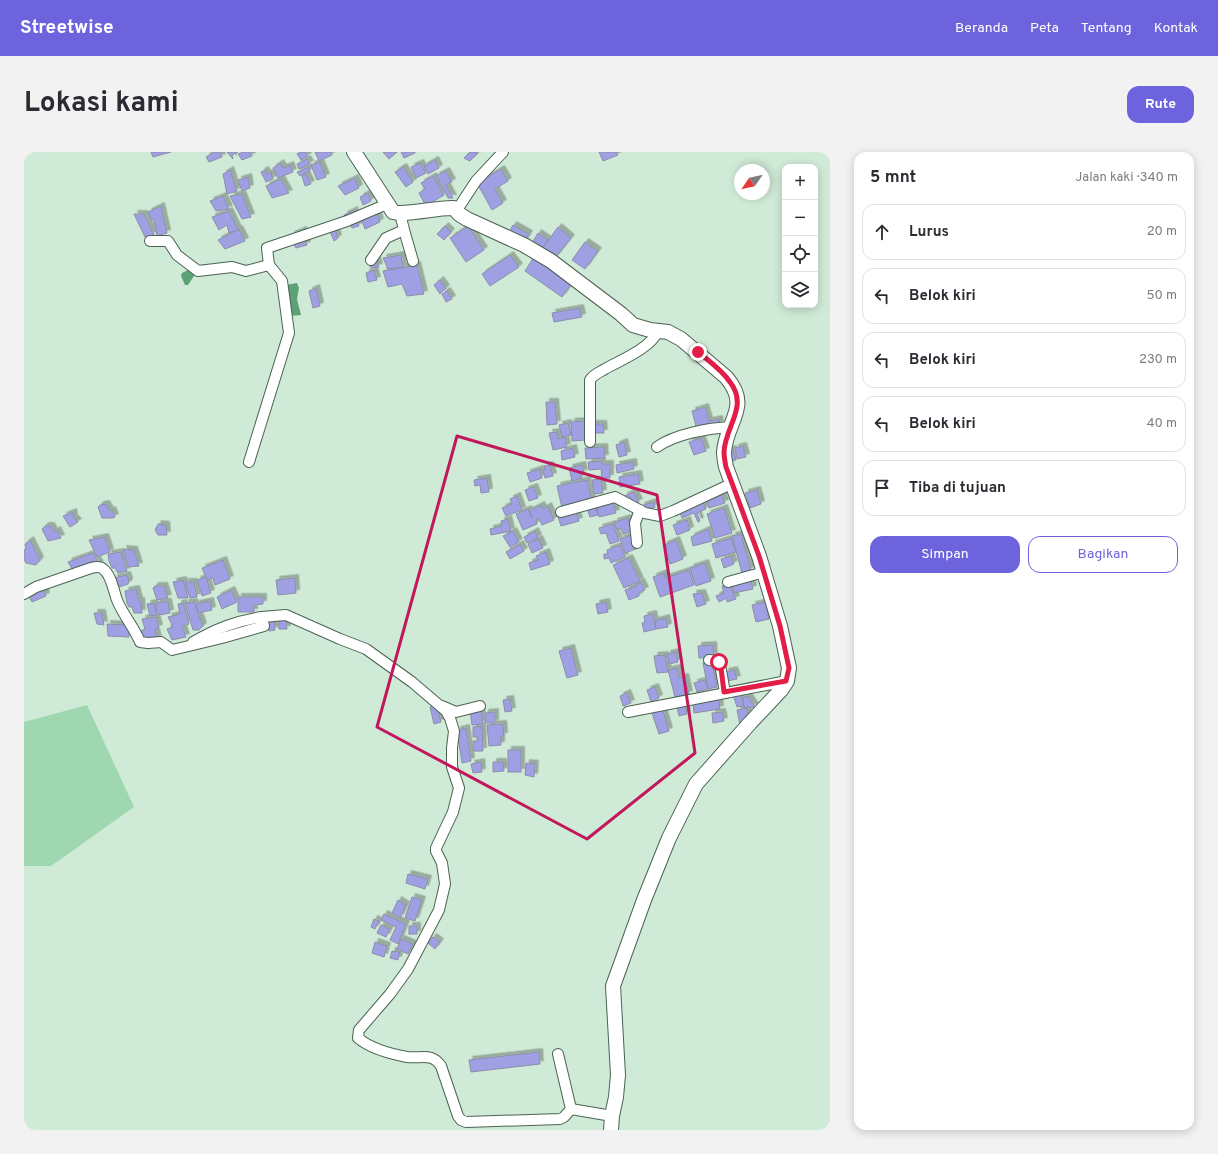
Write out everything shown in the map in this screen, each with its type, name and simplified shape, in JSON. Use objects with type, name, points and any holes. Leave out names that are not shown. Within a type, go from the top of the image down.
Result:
[{"type":"street","points":[[354,152],[393,212],[400,213],[449,208],[457,210],[459,214],[467,219],[524,245],[551,261],[621,314],[633,325],[668,332],[681,339],[698,352],[731,382],[737,394],[738,404],[724,452],[726,467],[764,572],[780,626],[789,668],[786,681],[782,690],[750,723],[696,784],[669,838],[644,900],[613,986],[618,1075],[611,1123],[570,1110]]},
{"type":"street","points":[[457,210],[476,180],[503,152]]},
{"type":"street","points":[[249,462],[289,333],[282,281],[269,265],[266,250],[268,247],[347,221],[387,204]]},
{"type":"street","points":[[400,213],[413,260]]},
{"type":"street","points":[[371,260],[386,238],[404,230]]},
{"type":"street","points":[[150,241],[168,241],[177,255],[198,271],[232,267],[246,271],[269,265]]},
{"type":"street","points":[[590,442],[590,380],[596,374],[652,341],[658,331]]},
{"type":"street","points":[[657,447],[667,440],[706,430],[731,428]]},
{"type":"street","points":[[561,512],[615,497],[652,515],[664,515],[731,484]]},
{"type":"street","points":[[637,543],[635,523],[640,510]]},
{"type":"street","points":[[24,594],[36,587],[74,573],[99,567],[105,570],[117,601],[140,642],[161,642],[172,650],[264,626],[262,617],[286,615],[366,649],[406,678],[440,706],[450,718],[454,731],[452,767],[459,788],[453,812],[436,848],[436,852],[442,863],[445,884],[439,910],[408,969],[390,994],[359,1030],[358,1038],[364,1043],[387,1052],[409,1057],[427,1057],[437,1061],[441,1066],[458,1116],[461,1120],[466,1122],[560,1119],[570,1110]]},
{"type":"street","points":[[728,582],[764,572]]},
{"type":"street","points":[[709,660],[717,661],[720,664],[724,692]]},
{"type":"street","points":[[628,712],[786,681]]},
{"type":"street","points":[[440,706],[456,712],[480,706]]},
{"type":"street","points":[[558,1054],[570,1110]]},
{"type":"highlighted area","points":[[457,436],[657,495],[695,753],[587,839],[377,727]]},
{"type":"shaded area","points":[[190,269],[196,273],[188,285],[185,285],[181,276],[182,273]]},
{"type":"shaded area","points":[[297,283],[299,288],[297,299],[301,315],[290,316],[286,285]]},
{"type":"shaded area","points":[[87,705],[134,807],[51,866],[24,866],[24,722]]},
{"type":"building","points":[[151,152],[171,152],[153,157]]},
{"type":"building","points":[[215,152],[220,152],[222,157],[209,162],[206,157]]},
{"type":"building","points":[[227,152],[238,152],[232,155],[233,159]]},
{"type":"building","points":[[250,152],[252,156],[242,160],[238,154]]},
{"type":"building","points":[[300,152],[305,152],[308,156],[301,160],[297,154]]},
{"type":"building","points":[[315,152],[331,152],[332,155],[319,161]]},
{"type":"building","points":[[383,152],[397,152],[389,159]]},
{"type":"building","points":[[401,152],[415,152],[415,153],[404,158]]},
{"type":"building","points":[[470,152],[478,153],[470,161],[464,158]]},
{"type":"building","points":[[599,152],[616,152],[618,155],[603,161]]},
{"type":"building","points":[[307,159],[310,164],[299,169],[297,164]]},
{"type":"building","points":[[435,160],[439,168],[428,174],[424,166]]},
{"type":"building","points":[[320,162],[326,177],[317,180],[311,165]]},
{"type":"building","points":[[280,163],[283,168],[290,165],[293,172],[278,178],[273,168]]},
{"type":"building","points":[[420,163],[426,173],[416,178],[411,167]]},
{"type":"building","points":[[309,167],[310,171],[300,176],[297,172]]},
{"type":"building","points":[[403,167],[413,182],[406,187],[395,172]]},
{"type":"building","points":[[501,169],[508,181],[495,189],[503,203],[492,210],[477,183]]},
{"type":"building","points":[[230,170],[237,191],[227,194],[223,174]]},
{"type":"building","points":[[265,170],[267,174],[271,172],[273,179],[266,182],[261,172]]},
{"type":"building","points":[[446,171],[452,182],[446,185],[453,198],[448,198],[436,176]]},
{"type":"building","points":[[306,174],[311,184],[305,186],[302,176]]},
{"type":"building","points":[[433,176],[444,195],[426,206],[419,193],[425,189],[421,183]]},
{"type":"building","points":[[248,177],[250,188],[242,191],[238,180]]},
{"type":"building","points":[[355,178],[359,188],[345,195],[338,186]]},
{"type":"building","points":[[281,179],[289,193],[272,198],[266,186]]},
{"type":"building","points":[[368,193],[371,201],[363,205],[360,197]]},
{"type":"building","points":[[242,194],[251,217],[242,219],[230,196]]},
{"type":"building","points":[[223,196],[229,209],[216,211],[210,201]]},
{"type":"building","points":[[161,206],[167,233],[157,236],[154,220],[151,220],[148,212]]},
{"type":"building","points":[[354,210],[359,226],[352,228],[344,215]]},
{"type":"building","points":[[229,211],[238,230],[229,233],[227,225],[219,230],[212,217]]},
{"type":"building","points":[[376,211],[380,222],[365,229],[361,218]]},
{"type":"building","points":[[134,214],[144,214],[154,235],[145,237]]},
{"type":"building","points":[[334,225],[338,238],[334,241],[329,229]]},
{"type":"building","points":[[513,225],[529,234],[525,241],[509,232]]},
{"type":"building","points":[[445,226],[451,232],[444,240],[437,234]]},
{"type":"building","points":[[468,226],[484,250],[466,262],[450,238]]},
{"type":"building","points":[[558,227],[571,238],[555,258],[542,249]]},
{"type":"building","points":[[239,229],[245,241],[225,249],[218,240]]},
{"type":"building","points":[[303,230],[307,245],[296,248],[292,242],[291,235]]},
{"type":"building","points":[[538,233],[548,240],[542,249],[532,243]]},
{"type":"building","points":[[585,242],[598,251],[585,269],[572,260]]},
{"type":"building","points":[[401,255],[403,267],[388,269],[383,258]]},
{"type":"building","points":[[510,255],[519,267],[490,286],[482,274]]},
{"type":"building","points":[[534,257],[572,283],[562,297],[525,271]]},
{"type":"building","points":[[377,260],[379,267],[371,268],[368,263]]},
{"type":"building","points":[[417,265],[424,294],[407,296],[402,284],[388,287],[383,271]]},
{"type":"building","points":[[374,270],[377,280],[368,282],[366,273]]},
{"type":"building","points":[[440,280],[446,288],[440,294],[434,285]]},
{"type":"building","points":[[316,288],[320,306],[313,308],[309,291]]},
{"type":"building","points":[[447,291],[452,299],[446,302],[442,294]]},
{"type":"building","points":[[580,308],[582,317],[554,322],[552,313]]},
{"type":"building","points":[[546,402],[555,402],[557,424],[547,425]]},
{"type":"building","points":[[705,407],[709,421],[719,419],[720,424],[697,430],[692,411]]},
{"type":"building","points":[[585,421],[586,440],[572,441],[571,422]]},
{"type":"building","points":[[568,423],[571,435],[562,437],[559,425]]},
{"type":"building","points":[[592,424],[603,424],[604,433],[593,433]]},
{"type":"building","points":[[557,432],[558,439],[565,437],[567,447],[553,450],[549,433]]},
{"type":"building","points":[[701,438],[706,451],[694,455],[689,442]]},
{"type":"building","points":[[624,442],[627,455],[619,457],[616,445]]},
{"type":"building","points":[[743,446],[746,457],[737,459],[735,448]]},
{"type":"building","points":[[604,447],[605,458],[586,459],[585,448]]},
{"type":"building","points":[[573,448],[575,457],[562,460],[561,451]]},
{"type":"building","points":[[733,449],[736,460],[728,462],[725,451]]},
{"type":"building","points":[[602,461],[602,464],[610,464],[610,478],[602,478],[601,469],[589,470],[588,462]]},
{"type":"building","points":[[633,462],[634,469],[617,473],[616,465]]},
{"type":"building","points":[[550,465],[553,476],[545,478],[543,470],[545,470],[544,466]]},
{"type":"building","points":[[582,465],[584,473],[580,473],[582,478],[572,481],[569,468]]},
{"type":"building","points":[[540,469],[542,478],[530,482],[527,473]]},
{"type":"building","points":[[638,474],[640,484],[620,487],[619,477]]},
{"type":"building","points":[[487,478],[489,492],[481,493],[480,485],[475,486],[474,480]]},
{"type":"building","points":[[601,479],[603,493],[594,494],[592,480]]},
{"type":"building","points":[[587,480],[592,501],[562,508],[557,486]]},
{"type":"building","points":[[534,487],[538,498],[529,501],[525,490]]},
{"type":"building","points":[[757,490],[761,504],[750,508],[745,493]]},
{"type":"building","points":[[634,492],[639,502],[632,505],[631,497],[626,500],[624,496]]},
{"type":"building","points":[[722,495],[725,503],[709,508],[707,501]]},
{"type":"building","points":[[517,496],[522,510],[506,516],[502,508],[512,504],[510,499]]},
{"type":"building","points":[[612,499],[616,513],[599,517],[596,503]]},
{"type":"building","points":[[702,500],[706,509],[697,513],[700,521],[698,522],[694,513],[682,518],[679,510]]},
{"type":"building","points":[[653,502],[655,507],[643,511],[641,506]]},
{"type":"building","points":[[106,504],[110,511],[112,510],[115,517],[102,518],[98,507]]},
{"type":"building","points":[[541,505],[543,509],[548,506],[554,520],[542,525],[539,518],[536,520],[537,524],[523,530],[516,514],[528,509],[532,518],[529,511]]},
{"type":"building","points":[[595,505],[598,515],[590,517],[587,508]]},
{"type":"building","points":[[724,508],[732,533],[715,538],[707,514]]},
{"type":"building","points":[[576,511],[579,521],[561,526],[558,517]]},
{"type":"building","points":[[73,512],[74,518],[78,522],[70,527],[63,516]]},
{"type":"building","points":[[628,518],[632,531],[623,534],[621,528],[617,530],[614,522]]},
{"type":"building","points":[[508,519],[511,531],[491,535],[490,529],[502,526],[501,521]]},
{"type":"building","points":[[687,520],[690,530],[677,535],[673,525]]},
{"type":"building","points":[[158,524],[166,525],[167,535],[158,535],[155,530]]},
{"type":"building","points":[[613,524],[619,541],[610,544],[606,533],[601,534],[599,528]]},
{"type":"building","points":[[45,526],[51,526],[54,532],[57,530],[61,538],[48,541],[42,529]]},
{"type":"building","points":[[708,529],[712,541],[693,546],[691,537]]},
{"type":"building","points":[[513,531],[519,542],[510,547],[503,536]]},
{"type":"building","points":[[535,531],[538,538],[527,543],[524,537]]},
{"type":"building","points":[[741,534],[751,570],[742,573],[732,536]]},
{"type":"building","points":[[631,535],[636,549],[625,553],[620,539]]},
{"type":"building","points":[[105,537],[110,552],[97,557],[89,540]]},
{"type":"building","points":[[731,538],[736,552],[716,558],[712,544]]},
{"type":"building","points":[[539,539],[543,548],[532,553],[528,544]]},
{"type":"building","points":[[30,540],[40,560],[36,565],[26,563],[24,559],[24,550],[26,549],[25,544]]},
{"type":"building","points":[[676,540],[683,559],[670,564],[664,545]]},
{"type":"building","points":[[520,544],[524,551],[510,559],[506,552]]},
{"type":"building","points":[[620,545],[625,557],[611,563],[609,558],[604,559],[604,554],[608,554],[607,550]]},
{"type":"building","points":[[123,549],[134,550],[139,566],[128,567]]},
{"type":"building","points":[[121,552],[127,571],[118,573],[115,568],[112,568],[108,554]]},
{"type":"building","points":[[546,552],[550,564],[531,570],[529,563],[538,560],[536,556]]},
{"type":"building","points":[[93,553],[100,565],[97,566],[93,561],[72,569],[68,562]]},
{"type":"building","points":[[731,556],[734,564],[724,568],[721,559]]},
{"type":"building","points":[[629,558],[640,581],[624,588],[613,565]]},
{"type":"building","points":[[223,560],[230,579],[215,585],[213,578],[207,580],[202,568]]},
{"type":"building","points":[[705,563],[711,581],[696,586],[690,568]]},
{"type":"building","points":[[689,570],[694,585],[660,597],[653,577],[664,573],[665,578]]},
{"type":"building","points":[[127,575],[129,581],[128,584],[119,587],[114,578]]},
{"type":"building","points":[[206,577],[211,593],[202,596],[197,580]]},
{"type":"building","points":[[295,578],[296,593],[278,595],[276,580]]},
{"type":"building","points":[[183,580],[188,598],[178,598],[173,582]]},
{"type":"building","points":[[751,581],[753,589],[734,593],[732,585]]},
{"type":"building","points":[[185,582],[194,582],[197,597],[190,598]]},
{"type":"building","points":[[641,582],[645,590],[639,593],[639,596],[629,600],[625,590],[636,586],[636,584]]},
{"type":"building","points":[[43,586],[46,596],[32,602],[27,593]]},
{"type":"building","points":[[155,586],[164,586],[168,598],[157,600],[153,588]]},
{"type":"building","points":[[722,586],[730,586],[736,599],[727,602],[727,598],[719,602],[716,596],[724,593]]},
{"type":"building","points":[[136,589],[139,601],[141,601],[142,613],[134,613],[132,607],[129,607],[127,603],[125,591]]},
{"type":"building","points":[[231,590],[237,602],[222,609],[217,597]]},
{"type":"building","points":[[702,593],[706,604],[697,607],[693,594]]},
{"type":"building","points":[[238,597],[263,597],[263,604],[254,605],[254,612],[238,612]]},
{"type":"building","points":[[210,601],[212,610],[198,613],[196,604]]},
{"type":"building","points":[[157,602],[168,602],[170,613],[159,615],[156,608]]},
{"type":"building","points":[[194,602],[203,626],[199,630],[193,630],[185,603]]},
{"type":"building","points":[[606,602],[608,612],[598,614],[596,604]]},
{"type":"building","points":[[765,602],[769,619],[756,622],[752,605]]},
{"type":"building","points":[[154,603],[157,615],[150,616],[147,604]]},
{"type":"building","points":[[183,603],[189,624],[182,626],[186,637],[172,640],[167,629],[173,627],[168,617],[180,614],[178,604]]},
{"type":"building","points":[[94,613],[102,613],[104,625],[97,624]]},
{"type":"building","points":[[653,614],[656,629],[644,632],[642,623],[645,622],[644,616]]},
{"type":"building","points":[[156,617],[159,628],[155,629],[158,639],[144,641],[141,631],[145,629],[142,619]]},
{"type":"building","points":[[286,617],[287,629],[279,629],[278,619],[274,619],[275,630],[269,631],[268,618]]},
{"type":"building","points":[[666,618],[668,627],[656,629],[655,621]]},
{"type":"building","points":[[107,624],[129,625],[129,637],[108,636]]},
{"type":"building","points":[[713,645],[714,657],[699,658],[698,646]]},
{"type":"building","points":[[571,648],[578,675],[567,678],[559,651]]},
{"type":"building","points":[[676,652],[678,662],[669,664],[667,654]]},
{"type":"building","points":[[665,655],[668,672],[657,673],[654,656]]},
{"type":"building","points":[[712,662],[717,687],[708,689],[703,663]]},
{"type":"building","points":[[677,668],[679,678],[685,677],[689,694],[675,697],[668,670]]},
{"type":"building","points":[[734,670],[737,679],[727,681],[725,672]]},
{"type":"building","points":[[705,680],[708,689],[697,692],[694,683]]},
{"type":"building","points":[[655,687],[659,698],[651,702],[647,690]]},
{"type":"building","points":[[627,693],[631,703],[623,706],[620,696]]},
{"type":"building","points":[[740,693],[744,706],[737,707],[733,695]]},
{"type":"building","points":[[748,696],[755,707],[744,708],[743,697]]},
{"type":"building","points":[[510,699],[512,711],[505,712],[503,700]]},
{"type":"building","points":[[719,700],[720,709],[694,713],[693,704]]},
{"type":"building","points":[[685,705],[687,714],[679,716],[677,707]]},
{"type":"building","points":[[437,706],[441,722],[434,724],[430,707]]},
{"type":"building","points":[[662,707],[669,731],[659,734],[651,710]]},
{"type":"building","points":[[747,708],[750,723],[740,725],[737,710]]},
{"type":"building","points":[[481,709],[483,724],[472,725],[470,711]]},
{"type":"building","points":[[495,712],[495,723],[485,723],[485,713]]},
{"type":"building","points":[[722,712],[724,721],[713,723],[712,713]]},
{"type":"building","points":[[503,724],[504,736],[501,736],[501,745],[489,746],[487,725]]},
{"type":"building","points":[[482,726],[483,751],[473,751],[473,741],[478,741],[478,737],[473,737],[473,727]]},
{"type":"building","points":[[466,728],[471,761],[462,763],[457,730]]},
{"type":"building","points":[[508,750],[521,750],[521,772],[508,772]]},
{"type":"building","points":[[481,762],[482,772],[473,773],[471,764]]},
{"type":"building","points":[[493,762],[503,762],[504,771],[493,772]]},
{"type":"building","points":[[526,763],[535,764],[534,777],[525,775]]},
{"type":"building","points":[[408,874],[428,879],[425,889],[406,883]]},
{"type":"building","points":[[412,897],[422,900],[415,921],[405,918]]},
{"type":"building","points":[[398,900],[406,905],[400,918],[392,913]]},
{"type":"building","points":[[384,914],[406,924],[398,944],[390,940],[396,927],[381,920]]},
{"type":"building","points":[[374,919],[379,921],[375,929],[371,927]]},
{"type":"building","points":[[381,925],[390,929],[386,937],[377,933]]},
{"type":"building","points":[[409,926],[417,926],[417,934],[409,934]]},
{"type":"building","points":[[433,937],[440,942],[435,949],[428,943]]},
{"type":"building","points":[[401,939],[413,944],[408,954],[397,949]]},
{"type":"building","points":[[375,942],[387,946],[384,957],[372,953]]},
{"type":"building","points":[[392,951],[400,952],[398,960],[390,958]]},
{"type":"building","points":[[539,1052],[540,1064],[471,1072],[469,1060]]},
{"type":"route","points":[[698,352],[731,382],[737,394],[738,404],[736,413],[724,452],[726,467],[731,484],[759,556],[780,626],[789,668],[786,681],[724,692],[719,662]]}]
